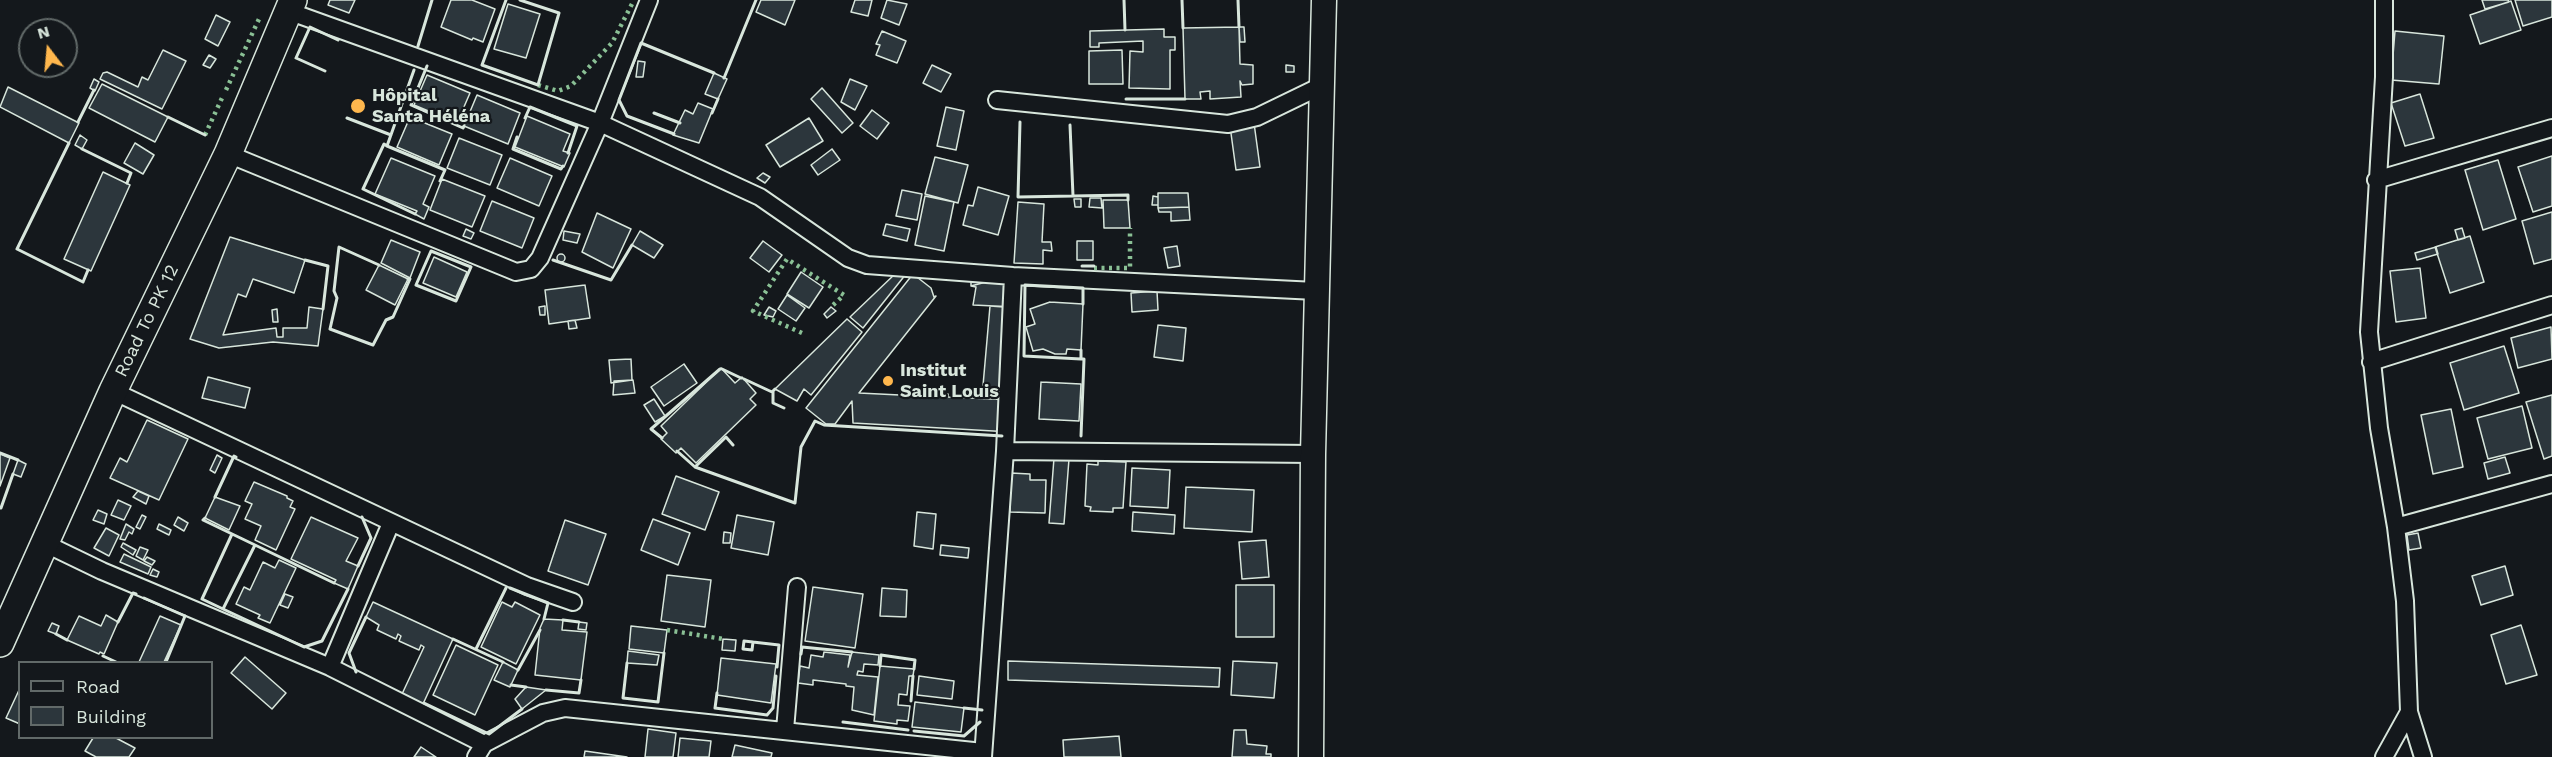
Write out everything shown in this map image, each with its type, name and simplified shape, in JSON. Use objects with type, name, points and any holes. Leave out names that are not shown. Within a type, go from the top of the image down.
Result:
[{"type":"main road","points":[[1311,757],[1313,454],[1324,0]]},
{"type":"main road","name":"Road To PK 12","points":[[0,643],[113,391],[228,154],[291,6]]},
{"type":"street","points":[[228,154],[516,272],[531,269],[540,258],[600,123],[650,0]]},
{"type":"street","points":[[2384,0],[2384,77],[2376,180],[2369,332],[2371,362],[2405,601],[2409,712],[2423,757]]},
{"type":"street","points":[[291,6],[600,123],[760,197],[848,258],[886,268],[1316,291]]},
{"type":"street","points":[[997,100],[1228,124],[1257,117],[1321,86]]},
{"type":"street","points":[[2376,180],[2552,128]]},
{"type":"street","points":[[46,544],[102,571],[330,667],[480,751],[543,713],[565,708],[785,730],[983,754],[1005,452],[1013,276]]},
{"type":"street","points":[[2371,362],[2552,305]]},
{"type":"street","points":[[113,391],[527,586],[573,602]]},
{"type":"street","points":[[1005,452],[1313,454]]},
{"type":"street","points":[[2396,527],[2552,484]]},
{"type":"street","points":[[330,667],[391,523]]},
{"type":"street","points":[[785,730],[797,587]]},
{"type":"street","points":[[2384,757],[2409,712]]},
{"type":"building","points":[[330,0],[355,0],[349,13],[328,5]]},
{"type":"building","points":[[451,0],[472,0],[495,9],[483,42],[473,38],[472,40],[441,27]]},
{"type":"building","points":[[761,0],[795,0],[785,25],[756,12]]},
{"type":"building","points":[[855,0],[872,0],[868,16],[851,12]]},
{"type":"building","points":[[887,0],[907,4],[899,25],[881,18]]},
{"type":"building","points":[[2482,0],[2508,0],[2509,2],[2485,9]]},
{"type":"building","points":[[2515,0],[2552,0],[2552,17],[2523,26]]},
{"type":"building","points":[[2511,1],[2521,30],[2480,44],[2470,15]]},
{"type":"building","points":[[508,4],[540,14],[526,58],[494,49]]},
{"type":"building","points":[[216,15],[230,22],[218,46],[205,39]]},
{"type":"building","points":[[1239,27],[1240,64],[1253,65],[1253,84],[1242,85],[1240,81],[1241,97],[1210,99],[1210,91],[1200,92],[1201,99],[1185,99],[1183,28]]},
{"type":"building","points":[[1239,27],[1244,27],[1245,42],[1240,42]]},
{"type":"building","points":[[1164,29],[1164,37],[1175,37],[1175,50],[1170,50],[1170,89],[1129,88],[1130,51],[1143,52],[1143,41],[1099,43],[1099,47],[1090,47],[1090,31]]},
{"type":"building","points":[[882,31],[906,41],[897,63],[876,55],[880,45],[876,44]]},
{"type":"building","points":[[2395,31],[2444,36],[2439,84],[2391,80]]},
{"type":"building","points":[[163,50],[186,61],[162,109],[100,79],[103,73],[107,72],[138,87],[142,77],[148,80]]},
{"type":"building","points":[[1122,50],[1123,84],[1089,84],[1089,51]]},
{"type":"building","points":[[209,55],[216,59],[210,68],[203,65]]},
{"type":"building","points":[[638,61],[645,62],[643,77],[636,77]]},
{"type":"building","points":[[932,65],[951,74],[941,92],[923,83]]},
{"type":"building","points":[[1286,65],[1294,66],[1294,72],[1286,72]]},
{"type":"building","points":[[714,73],[727,79],[718,99],[705,94]]},
{"type":"building","points":[[427,75],[470,93],[457,123],[414,105]]},
{"type":"building","points":[[94,79],[99,82],[95,91],[90,88]]},
{"type":"building","points":[[850,79],[867,86],[855,110],[841,102]]},
{"type":"building","points":[[102,84],[168,117],[155,142],[89,108]]},
{"type":"building","points":[[8,87],[79,123],[69,143],[0,107]]},
{"type":"building","points":[[822,88],[853,123],[842,133],[811,99]]},
{"type":"building","points":[[2420,94],[2434,138],[2405,146],[2391,103]]},
{"type":"building","points":[[477,95],[520,113],[508,144],[464,126]]},
{"type":"building","points":[[698,103],[713,109],[699,143],[673,135],[685,110],[693,114]]},
{"type":"building","points":[[946,107],[964,111],[956,150],[937,146]]},
{"type":"building","points":[[872,110],[889,123],[877,139],[860,126]]},
{"type":"building","points":[[527,116],[570,134],[563,151],[570,153],[564,167],[515,147]]},
{"type":"building","points":[[410,117],[452,134],[439,165],[397,147]]},
{"type":"building","points":[[809,118],[823,141],[780,167],[766,145]]},
{"type":"building","points":[[1254,123],[1260,167],[1236,170],[1230,126]]},
{"type":"building","points":[[80,135],[87,140],[82,149],[75,145]]},
{"type":"building","points":[[459,138],[502,155],[490,185],[447,168]]},
{"type":"building","points":[[135,143],[154,155],[143,174],[124,163]]},
{"type":"building","points":[[832,149],[840,160],[818,175],[811,165]]},
{"type":"building","points":[[2552,156],[2552,206],[2533,212],[2518,167]]},
{"type":"building","points":[[935,157],[968,165],[958,203],[925,194]]},
{"type":"building","points":[[391,158],[435,176],[423,204],[429,207],[424,219],[415,214],[417,211],[375,194]]},
{"type":"building","points":[[510,158],[552,176],[539,206],[497,188]]},
{"type":"building","points":[[2498,160],[2516,219],[2483,230],[2465,170]]},
{"type":"building","points":[[103,172],[130,185],[91,271],[64,259]]},
{"type":"building","points":[[763,173],[770,177],[765,183],[757,178]]},
{"type":"building","points":[[442,179],[485,196],[472,227],[430,210]]},
{"type":"building","points":[[978,187],[1009,196],[998,235],[963,225],[968,205],[973,206]]},
{"type":"building","points":[[902,190],[922,194],[917,220],[896,216]]},
{"type":"building","points":[[1158,193],[1188,193],[1189,207],[1158,208]]},
{"type":"building","points":[[925,196],[954,202],[944,251],[915,245]]},
{"type":"building","points":[[1153,196],[1158,197],[1158,205],[1152,205]]},
{"type":"building","points":[[1090,198],[1101,198],[1102,208],[1089,207]]},
{"type":"building","points":[[1074,199],[1081,199],[1081,207],[1075,207]]},
{"type":"building","points":[[1103,200],[1128,200],[1130,228],[1104,228]]},
{"type":"building","points":[[492,201],[534,218],[522,248],[480,231]]},
{"type":"building","points":[[1018,202],[1044,204],[1042,242],[1051,242],[1052,251],[1043,250],[1043,264],[1014,263]]},
{"type":"building","points":[[1189,207],[1190,220],[1171,221],[1171,212],[1159,212],[1158,208]]},
{"type":"building","points":[[2552,212],[2552,259],[2534,264],[2522,221]]},
{"type":"building","points":[[597,213],[631,229],[613,268],[582,252]]},
{"type":"building","points":[[886,224],[910,229],[907,241],[883,235]]},
{"type":"building","points":[[2462,228],[2465,238],[2458,240],[2455,230]]},
{"type":"building","points":[[466,229],[474,233],[471,239],[463,236]]},
{"type":"building","points":[[564,231],[580,234],[577,243],[563,240]]},
{"type":"building","points":[[640,231],[663,245],[654,258],[632,245]]},
{"type":"building","points":[[2470,236],[2484,282],[2450,293],[2435,247]]},
{"type":"building","points":[[230,237],[305,260],[294,293],[253,279],[246,297],[238,294],[223,335],[276,328],[277,337],[283,337],[283,328],[307,328],[309,307],[323,309],[318,346],[273,342],[219,348],[190,339]]},
{"type":"building","points":[[391,240],[420,252],[410,278],[381,263]]},
{"type":"building","points":[[763,241],[782,255],[769,272],[750,258]]},
{"type":"building","points":[[1077,241],[1093,241],[1093,260],[1077,260]]},
{"type":"building","points":[[1177,246],[1180,266],[1168,268],[1164,248]]},
{"type":"building","points":[[2436,247],[2438,254],[2417,260],[2415,253]]},
{"type":"building","points":[[561,254],[565,258],[561,262],[557,258]]},
{"type":"building","points":[[434,257],[467,272],[456,297],[423,283]]},
{"type":"building","points":[[379,265],[408,279],[395,305],[366,290]]},
{"type":"building","points":[[2420,268],[2426,318],[2396,322],[2390,271]]},
{"type":"building","points":[[801,272],[823,287],[809,308],[787,294]]},
{"type":"building","points":[[896,273],[906,274],[863,328],[850,317]]},
{"type":"building","points":[[913,274],[931,288],[934,297],[936,296],[859,393],[920,396],[920,392],[948,394],[948,397],[1013,400],[1011,432],[853,423],[852,401],[835,424],[826,424],[806,408]]},
{"type":"building","points":[[971,280],[986,282],[971,286]]},
{"type":"building","points":[[986,282],[1017,284],[1016,307],[973,305],[976,287],[971,286]]},
{"type":"building","points":[[585,285],[590,318],[549,324],[545,290]]},
{"type":"building","points":[[1157,291],[1158,310],[1132,312],[1131,293]]},
{"type":"building","points":[[787,295],[805,308],[796,321],[778,309]]},
{"type":"building","points":[[1050,302],[1083,304],[1081,350],[1067,349],[1066,354],[1055,354],[1043,349],[1033,351],[1026,327],[1035,324],[1030,309]]},
{"type":"building","points":[[545,306],[545,315],[540,315],[539,307]]},
{"type":"building","points":[[990,306],[1017,308],[1013,398],[982,397]]},
{"type":"building","points":[[769,307],[776,311],[773,317],[764,315]]},
{"type":"building","points":[[831,307],[836,311],[827,318],[824,314]]},
{"type":"building","points":[[277,309],[278,322],[273,322],[272,310]]},
{"type":"building","points":[[847,319],[862,332],[811,395],[804,389],[797,401],[775,389]]},
{"type":"building","points":[[575,320],[577,328],[569,329],[568,321]]},
{"type":"building","points":[[1158,325],[1186,328],[1183,361],[1154,357]]},
{"type":"building","points":[[2551,327],[2552,359],[2518,368],[2511,338]]},
{"type":"building","points":[[2504,346],[2519,393],[2464,410],[2450,363]]},
{"type":"building","points":[[631,359],[632,380],[611,383],[609,360]]},
{"type":"building","points":[[684,364],[697,383],[664,406],[651,387]]},
{"type":"building","points":[[721,368],[735,383],[742,377],[756,393],[750,399],[756,405],[696,463],[681,448],[676,453],[661,439],[667,433],[661,426]]},
{"type":"building","points":[[208,377],[250,388],[245,408],[202,398]]},
{"type":"building","points":[[633,380],[635,393],[613,395],[614,381]]},
{"type":"building","points":[[1041,382],[1081,384],[1079,421],[1039,419]]},
{"type":"building","points":[[2552,395],[2552,456],[2544,459],[2526,402]]},
{"type":"building","points":[[654,399],[665,416],[655,422],[644,405]]},
{"type":"building","points":[[2522,406],[2532,448],[2488,459],[2477,418]]},
{"type":"building","points":[[2451,409],[2463,467],[2433,474],[2421,415]]},
{"type":"building","points":[[147,420],[188,439],[159,500],[110,478],[120,458],[127,462]]},
{"type":"building","points":[[0,454],[10,458],[0,486]]},
{"type":"building","points":[[217,455],[222,458],[215,473],[210,470]]},
{"type":"building","points":[[2505,457],[2510,473],[2488,479],[2484,463]]},
{"type":"building","points":[[1054,458],[1069,459],[1064,524],[1049,523]]},
{"type":"building","points":[[18,460],[26,464],[21,477],[13,474]]},
{"type":"building","points":[[1098,461],[1126,462],[1123,508],[1113,508],[1113,512],[1090,511],[1091,507],[1085,506],[1087,464],[1098,465]]},
{"type":"building","points":[[1132,468],[1170,470],[1168,508],[1130,506]]},
{"type":"building","points":[[1011,473],[1030,474],[1030,480],[1046,480],[1045,513],[1010,512]]},
{"type":"building","points":[[676,476],[719,492],[705,530],[662,514]]},
{"type":"building","points":[[254,482],[287,496],[293,501],[290,507],[295,509],[276,550],[255,540],[261,526],[245,519],[252,504],[245,501]]},
{"type":"building","points":[[1186,487],[1254,490],[1252,532],[1184,528]]},
{"type":"building","points":[[138,491],[149,496],[146,504],[133,497]]},
{"type":"building","points":[[215,497],[240,506],[229,530],[205,518]]},
{"type":"building","points":[[118,500],[131,506],[124,520],[111,515]]},
{"type":"building","points":[[98,510],[107,514],[104,524],[93,520]]},
{"type":"building","points":[[917,512],[936,514],[933,549],[914,546]]},
{"type":"building","points":[[1133,512],[1175,515],[1174,534],[1132,531]]},
{"type":"building","points":[[142,515],[146,517],[140,529],[136,527]]},
{"type":"building","points":[[737,515],[774,522],[768,555],[731,548]]},
{"type":"building","points":[[178,517],[188,523],[184,531],[174,525]]},
{"type":"building","points":[[311,517],[358,538],[346,561],[358,566],[348,589],[334,583],[336,580],[291,559]]},
{"type":"building","points":[[653,519],[690,533],[678,565],[641,550]]},
{"type":"building","points":[[565,520],[606,534],[588,585],[548,571]]},
{"type":"building","points":[[126,524],[134,529],[132,534],[129,532],[125,540],[120,539]]},
{"type":"building","points":[[159,524],[171,530],[169,535],[157,529]]},
{"type":"building","points":[[106,528],[119,535],[109,556],[94,548]]},
{"type":"building","points":[[724,532],[731,533],[730,543],[723,543]]},
{"type":"building","points":[[2418,533],[2421,548],[2409,550],[2407,535]]},
{"type":"building","points":[[1266,540],[1269,577],[1242,579],[1239,542]]},
{"type":"building","points":[[123,543],[136,550],[133,555],[121,547]]},
{"type":"building","points":[[941,545],[969,548],[968,558],[940,555]]},
{"type":"building","points":[[140,547],[148,550],[143,560],[136,556]]},
{"type":"building","points":[[124,554],[151,567],[148,574],[120,562]]},
{"type":"building","points":[[147,557],[155,561],[152,565],[144,561]]},
{"type":"building","points":[[279,560],[296,568],[270,623],[258,618],[260,615],[236,604],[244,587],[250,590],[263,562],[275,568]]},
{"type":"building","points":[[2505,566],[2513,595],[2481,605],[2472,576]]},
{"type":"building","points":[[153,569],[159,572],[157,577],[150,575]]},
{"type":"building","points":[[667,575],[711,580],[705,627],[661,621]]},
{"type":"building","points":[[1236,585],[1274,585],[1274,637],[1236,637]]},
{"type":"building","points":[[813,587],[863,594],[855,648],[805,641]]},
{"type":"building","points":[[882,588],[907,590],[906,617],[880,616]]},
{"type":"building","points":[[285,594],[293,597],[288,608],[280,605]]},
{"type":"building","points":[[373,602],[453,639],[423,704],[402,694],[424,647],[421,645],[419,650],[399,641],[401,636],[398,634],[396,639],[377,630],[379,625],[366,617]]},
{"type":"building","points":[[502,602],[512,607],[515,602],[540,615],[516,664],[481,647]]},
{"type":"building","points":[[106,615],[118,622],[104,654],[67,640],[79,616],[101,626]]},
{"type":"building","points":[[160,616],[181,625],[164,661],[139,661]]},
{"type":"building","points":[[544,619],[563,620],[562,630],[587,632],[581,680],[535,675],[540,628]]},
{"type":"building","points":[[579,622],[587,623],[586,630],[578,629]]},
{"type":"building","points":[[52,623],[59,626],[56,634],[48,631]]},
{"type":"building","points":[[2521,625],[2537,675],[2506,684],[2491,635]]},
{"type":"building","points":[[631,626],[667,630],[664,653],[629,649]]},
{"type":"building","points":[[723,639],[736,640],[735,651],[722,650]]},
{"type":"building","points":[[456,645],[498,665],[475,715],[433,695]]},
{"type":"building","points":[[628,651],[659,655],[657,665],[627,663]]},
{"type":"building","points":[[824,652],[850,655],[848,667],[852,652],[879,655],[878,665],[864,664],[863,672],[858,671],[857,675],[878,677],[874,715],[852,710],[854,687],[813,680],[813,685],[798,683],[800,666],[809,668],[811,655],[823,657]]},
{"type":"building","points":[[245,657],[286,693],[272,709],[231,673]]},
{"type":"building","points":[[721,658],[776,664],[771,703],[717,695]]},
{"type":"building","points":[[1008,661],[1220,668],[1219,687],[1008,680]]},
{"type":"building","points":[[1233,661],[1277,663],[1274,698],[1231,695]]},
{"type":"building","points":[[503,662],[518,670],[510,687],[494,680]]},
{"type":"building","points":[[880,666],[914,669],[913,676],[909,676],[907,695],[899,694],[898,705],[910,706],[908,721],[897,720],[897,724],[874,721]]},
{"type":"building","points":[[919,676],[954,681],[952,699],[917,695]]},
{"type":"building","points":[[526,687],[546,690],[522,709],[515,699]]},
{"type":"building","points":[[18,692],[18,723],[6,718]]},
{"type":"building","points":[[915,702],[964,708],[961,732],[912,727]]},
{"type":"building","points":[[648,729],[676,733],[673,757],[645,757]]},
{"type":"building","points":[[1234,730],[1246,730],[1247,744],[1267,746],[1266,754],[1271,754],[1271,757],[1232,757]]},
{"type":"building","points":[[1119,736],[1121,757],[1064,757],[1063,740]]},
{"type":"building","points":[[680,738],[711,741],[709,757],[678,757]]},
{"type":"building","points":[[92,739],[118,739],[135,748],[129,757],[96,757],[85,751]]},
{"type":"building","points":[[735,745],[772,753],[771,757],[732,757]]},
{"type":"building","points":[[421,747],[436,757],[414,757]]},
{"type":"building","points":[[585,751],[627,757],[584,757]]},
{"type":"hedge","points":[[538,85],[558,91],[571,86],[612,43],[634,0]]},
{"type":"hedge","points":[[226,90],[259,19]]},
{"type":"hedge","points":[[205,135],[222,98]]},
{"type":"hedge","points":[[1094,268],[1130,268],[1130,228]]},
{"type":"hedge","points":[[802,333],[753,311],[787,259],[844,295],[831,307]]},
{"type":"hedge","points":[[667,630],[723,639]]},
{"type":"wall","points":[[418,46],[432,0]]},
{"type":"wall","points":[[506,0],[482,65],[538,85],[559,13],[520,0]]},
{"type":"wall","points":[[724,78],[756,0]]},
{"type":"wall","points":[[1124,0],[1125,30]]},
{"type":"wall","points":[[1182,0],[1183,28]]},
{"type":"wall","points":[[1238,0],[1239,27]]},
{"type":"wall","points":[[325,71],[296,58],[310,27],[338,40]]},
{"type":"wall","points":[[674,134],[627,116],[619,100],[641,43],[714,73]]},
{"type":"wall","points":[[427,66],[411,105],[463,128],[464,126]]},
{"type":"wall","points":[[414,70],[387,146],[384,144],[363,189],[415,214]]},
{"type":"wall","points":[[78,122],[94,90]]},
{"type":"wall","points":[[712,113],[718,99]]},
{"type":"wall","points":[[1126,99],[1185,99]]},
{"type":"wall","points":[[525,118],[530,107],[577,126],[568,153]]},
{"type":"wall","points":[[654,113],[680,123]]},
{"type":"wall","points":[[168,117],[205,135]]},
{"type":"wall","points":[[347,118],[391,135]]},
{"type":"wall","points":[[1020,122],[1018,197],[1128,195],[1128,200]]},
{"type":"wall","points":[[1070,125],[1073,196]]},
{"type":"wall","points":[[517,137],[513,149],[561,169],[563,166]]},
{"type":"wall","points":[[69,143],[17,249],[83,282],[88,270]]},
{"type":"wall","points":[[387,146],[445,170],[440,181]]},
{"type":"wall","points":[[82,149],[131,173],[127,183]]},
{"type":"wall","points":[[553,260],[611,280],[632,245]]},
{"type":"wall","points":[[379,265],[339,247],[334,291],[337,298],[330,329],[373,345],[386,320],[393,317],[410,279],[408,279]]},
{"type":"wall","points":[[431,251],[471,267],[456,301],[416,285],[431,251]]},
{"type":"wall","points":[[305,260],[328,266],[323,309]]},
{"type":"wall","points":[[1082,266],[1094,266]]},
{"type":"wall","points":[[1081,359],[1024,356],[1025,285],[1083,288],[1083,304]]},
{"type":"wall","points":[[1081,350],[1081,359],[1084,359],[1081,436]]},
{"type":"wall","points":[[662,438],[651,429],[720,369]]},
{"type":"wall","points":[[722,369],[741,378]]},
{"type":"wall","points":[[744,379],[772,392],[775,389]]},
{"type":"wall","points":[[773,391],[773,403],[784,408]]},
{"type":"wall","points":[[677,451],[695,467],[795,503],[801,447],[815,421],[824,425],[1002,436]]},
{"type":"wall","points":[[695,467],[726,437],[733,445]]},
{"type":"wall","points":[[0,453],[18,460]]},
{"type":"wall","points":[[215,497],[234,456],[236,457]]},
{"type":"wall","points":[[1,508],[13,474]]},
{"type":"wall","points":[[358,566],[371,538],[362,517]]},
{"type":"wall","points":[[205,518],[203,520],[334,583]]},
{"type":"wall","points":[[232,534],[202,599],[223,609],[304,647],[322,641],[348,589]]},
{"type":"wall","points":[[223,609],[255,545]]},
{"type":"wall","points":[[476,649],[506,588]]},
{"type":"wall","points":[[510,588],[548,603],[544,619]]},
{"type":"wall","points":[[118,622],[133,593],[136,594]]},
{"type":"wall","points":[[144,598],[185,616]]},
{"type":"wall","points":[[166,661],[185,616]]},
{"type":"wall","points":[[356,672],[349,653],[366,617]]},
{"type":"wall","points":[[563,620],[579,622]]},
{"type":"wall","points":[[518,670],[540,630]]},
{"type":"wall","points":[[56,634],[67,640]]},
{"type":"wall","points":[[453,639],[503,662]]},
{"type":"wall","points":[[753,642],[752,650],[743,649],[744,641],[779,645],[777,667]]},
{"type":"wall","points":[[801,654],[802,647],[852,652]]},
{"type":"wall","points":[[627,663],[623,698],[658,702],[664,653]]},
{"type":"wall","points":[[880,666],[881,655],[915,660],[914,669]]},
{"type":"wall","points":[[103,656],[114,661]]},
{"type":"wall","points":[[717,693],[715,708],[767,715],[773,708],[776,676]]},
{"type":"wall","points":[[911,701],[913,676]]},
{"type":"wall","points":[[546,690],[579,693],[581,680]]},
{"type":"wall","points":[[511,685],[526,687]]},
{"type":"wall","points":[[424,703],[489,734],[522,709]]},
{"type":"wall","points":[[964,708],[982,710]]},
{"type":"wall","points":[[843,722],[908,730]]},
{"type":"wall","points":[[914,731],[964,736],[980,722]]},
{"type":"place","name":"Hôpital Santa Héléna","points":[[358,106]]},
{"type":"place","name":"Institut Saint Louis","points":[[888,381]]}]
